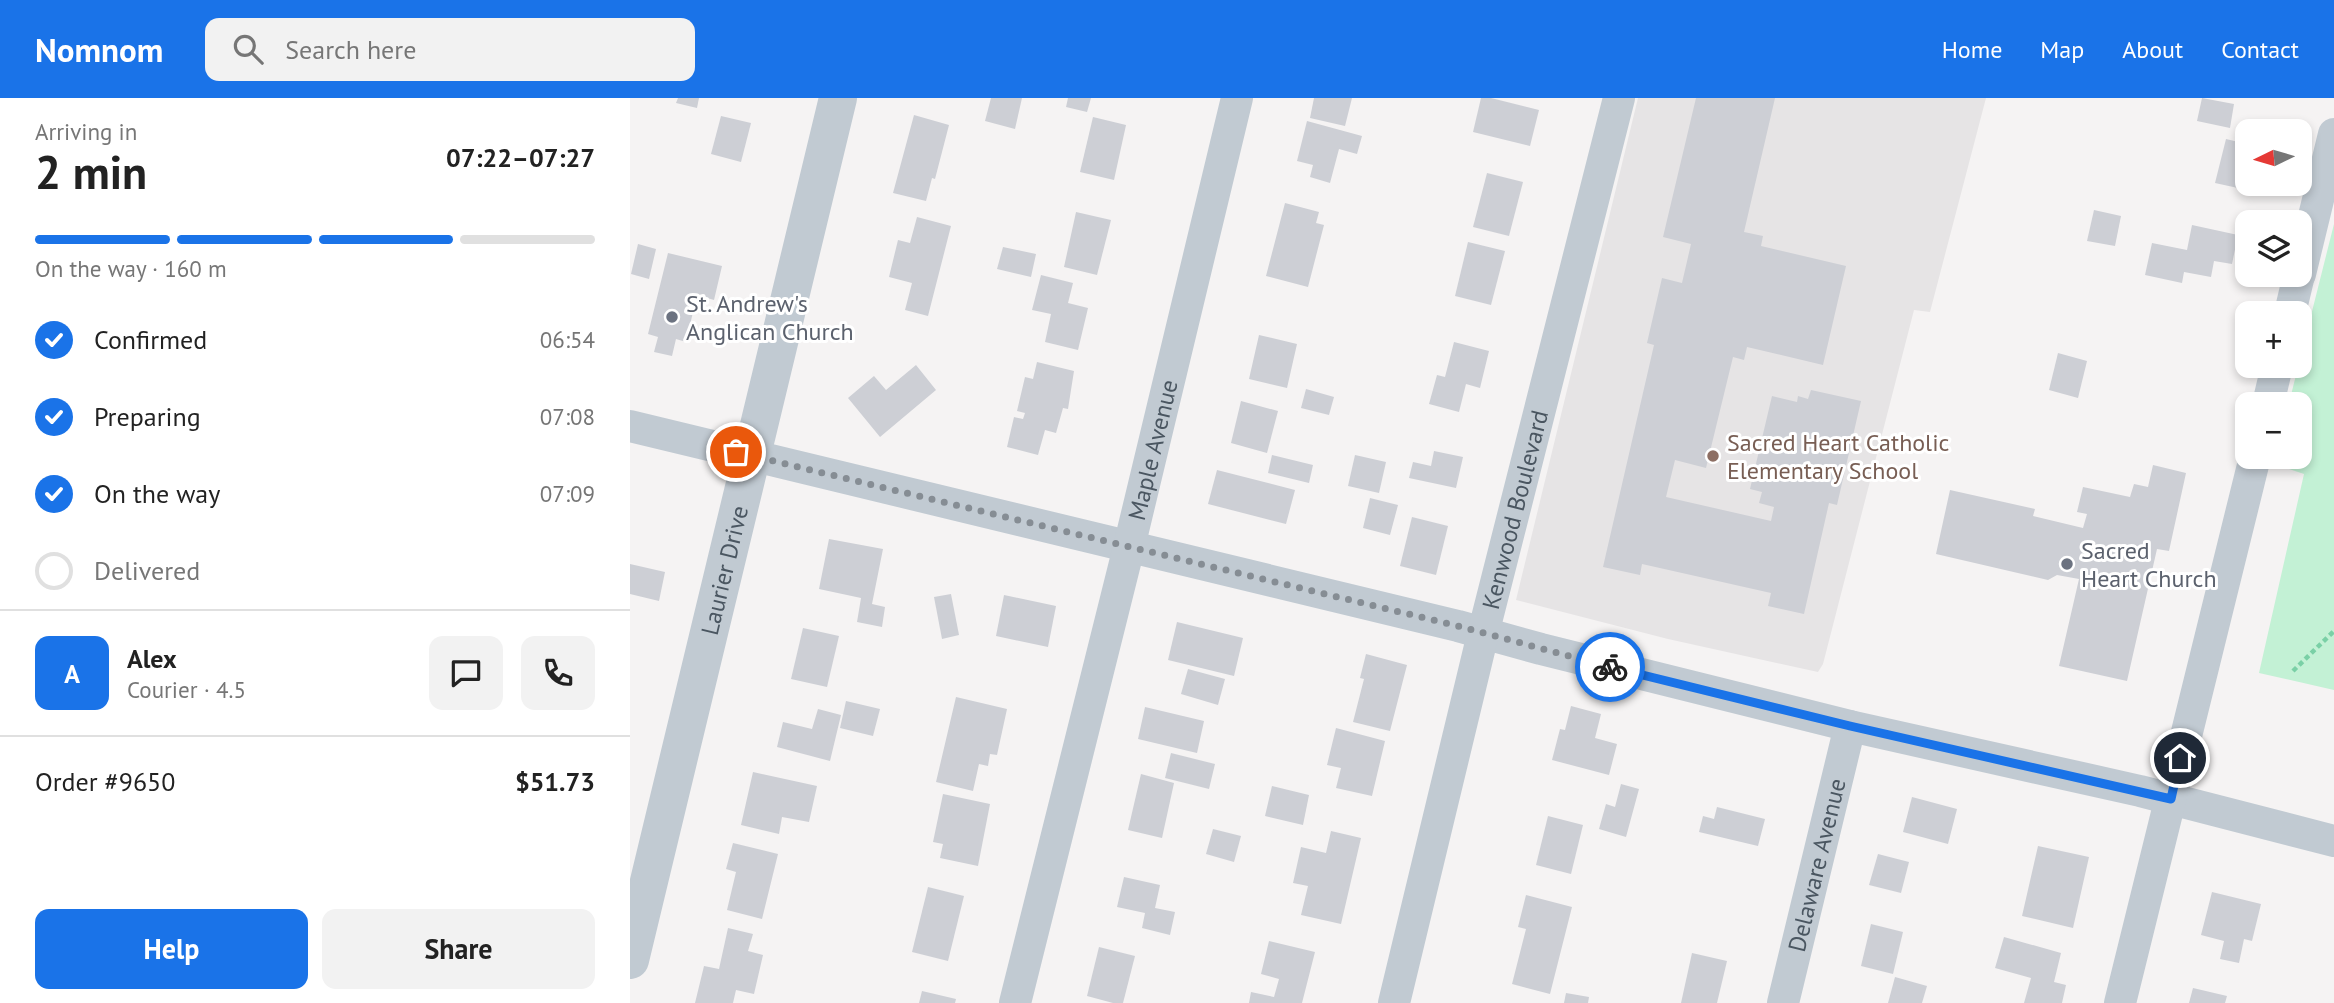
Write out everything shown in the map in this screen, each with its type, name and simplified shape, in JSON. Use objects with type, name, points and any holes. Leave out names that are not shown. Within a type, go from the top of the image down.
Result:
[{"type":"street","name":"Laurier Drive","points":[[630,960],[838,98]]},
{"type":"street","name":"Maple Avenue","points":[[1015,1003],[1237,98]]},
{"type":"street","name":"Kenwood Boulevard","points":[[1394,1003],[1483,634],[1619,98]]},
{"type":"street","points":[[2312,222],[2334,134]]},
{"type":"street","points":[[630,426],[1850,726],[2171,799],[2334,841]]},
{"type":"street","points":[[2120,1003],[2252,469]]},
{"type":"street","name":"Delaware Avenue","points":[[1783,1003],[1850,726]]},
{"type":"path","points":[[2293,671],[2334,631]]},
{"type":"shaded area","name":"Sacred Heart Catholic Elementary School","points":[[1638,98],[1986,98],[1930,312],[1914,310],[1823,664],[1818,672],[1668,639],[1516,600]]},
{"type":"green space","points":[[2334,224],[2334,690],[2259,673],[2304,474],[2289,469],[2312,469],[2312,392],[2292,392],[2295,378],[2312,378],[2312,311]]},
{"type":"building","points":[[678,98],[699,98],[697,108],[676,103]]},
{"type":"building","points":[[991,98],[1022,98],[1015,129],[985,121]]},
{"type":"building","points":[[1068,98],[1091,98],[1087,112],[1066,107]]},
{"type":"building","points":[[1314,98],[1352,98],[1345,126],[1310,118]]},
{"type":"building","points":[[1481,98],[1539,110],[1530,146],[1473,132]]},
{"type":"building","name":"Sacred Heart Catholic Elementary School","points":[[1696,98],[1775,98],[1744,232],[1763,236],[1761,246],[1846,266],[1823,365],[1747,347],[1744,360],[1733,357],[1706,468],[1675,460],[1666,497],[1771,521],[1774,507],[1759,503],[1762,492],[1750,489],[1772,396],[1797,402],[1798,396],[1808,399],[1811,390],[1861,401],[1837,505],[1829,503],[1804,614],[1768,606],[1771,593],[1642,564],[1640,575],[1603,567],[1654,345],[1647,343],[1662,278],[1682,283],[1691,244],[1663,237]]},
{"type":"building","points":[[2202,98],[2234,104],[2230,128],[2197,121]]},
{"type":"building","points":[[914,115],[949,125],[935,179],[932,178],[926,201],[893,193]]},
{"type":"building","points":[[721,116],[751,123],[741,162],[711,154]]},
{"type":"building","points":[[1093,117],[1126,125],[1114,180],[1080,172]]},
{"type":"building","points":[[1307,121],[1362,136],[1357,154],[1339,149],[1330,183],[1310,177],[1313,165],[1297,161]]},
{"type":"building","points":[[2226,139],[2235,141],[2235,187],[2215,183]]},
{"type":"building","points":[[1487,173],[1523,182],[1509,236],[1473,227]]},
{"type":"building","points":[[1285,203],[1319,212],[1316,223],[1324,225],[1308,287],[1266,276]]},
{"type":"building","points":[[2094,210],[2121,216],[2115,246],[2087,241]]},
{"type":"building","points":[[1076,212],[1111,220],[1097,275],[1064,267]]},
{"type":"building","points":[[917,217],[951,226],[928,316],[905,310],[912,283],[889,277],[898,240],[910,243]]},
{"type":"building","points":[[2192,225],[2235,234],[2232,264],[2214,261],[2211,277],[2184,272],[2182,283],[2145,275],[2152,243],[2187,250]]},
{"type":"building","points":[[1468,242],[1505,251],[1491,305],[1455,296]]},
{"type":"building","points":[[638,244],[656,249],[649,279],[631,274]]},
{"type":"building","points":[[1003,247],[1036,254],[1031,277],[997,269]]},
{"type":"building","name":"St. Andrew's Anglican Church","points":[[668,253],[722,266],[714,300],[697,295],[686,342],[676,339],[672,356],[654,352],[658,337],[648,334]]},
{"type":"building","points":[[1041,275],[1073,283],[1068,303],[1088,308],[1078,350],[1045,342],[1051,314],[1032,310]]},
{"type":"building","points":[[1259,335],[1297,344],[1287,388],[1249,379]]},
{"type":"building","points":[[1454,342],[1489,351],[1480,388],[1466,384],[1459,412],[1429,404],[1437,375],[1445,377]]},
{"type":"building","points":[[2058,353],[2087,361],[2078,398],[2049,390]]},
{"type":"building","points":[[1037,362],[1074,371],[1068,409],[1063,408],[1056,433],[1045,430],[1038,455],[1007,447],[1014,417],[1023,419],[1025,413],[1017,411],[1025,377],[1033,379]]},
{"type":"building","points":[[916,365],[936,390],[880,437],[848,398],[874,376],[886,390]]},
{"type":"building","points":[[1306,389],[1334,397],[1329,415],[1301,408]]},
{"type":"building","points":[[1241,401],[1278,411],[1267,453],[1231,443]]},
{"type":"building","points":[[1434,451],[1463,457],[1456,488],[1409,478],[1413,462],[1431,466]]},
{"type":"building","points":[[1272,455],[1313,465],[1309,483],[1268,473]]},
{"type":"building","points":[[1355,455],[1386,462],[1379,493],[1348,486]]},
{"type":"building","name":"Sacred Heart Church","points":[[2153,465],[2186,473],[2169,551],[2157,549],[2127,681],[2059,666],[2079,579],[2057,575],[2048,580],[1936,554],[1950,490],[2035,509],[2033,516],[2083,528],[2087,514],[2077,512],[2083,487],[2130,497],[2134,484],[2148,487]]},
{"type":"building","points":[[1217,470],[1295,490],[1286,524],[1208,504]]},
{"type":"building","points":[[1370,498],[1398,505],[1390,535],[1363,528]]},
{"type":"building","points":[[1412,517],[1448,526],[1436,575],[1400,566]]},
{"type":"building","points":[[829,539],[883,549],[872,604],[885,607],[882,627],[857,622],[861,598],[819,589]]},
{"type":"building","points":[[630,564],[665,572],[659,601],[630,594]]},
{"type":"building","points":[[951,594],[959,635],[942,639],[934,597]]},
{"type":"building","points":[[1004,595],[1056,606],[1048,647],[996,636]]},
{"type":"building","points":[[1177,622],[1243,638],[1234,676],[1168,660]]},
{"type":"building","points":[[803,628],[839,636],[827,687],[791,679]]},
{"type":"building","points":[[1366,654],[1407,665],[1390,731],[1353,722],[1364,679],[1360,678]]},
{"type":"building","points":[[1188,669],[1225,679],[1218,705],[1181,694]]},
{"type":"building","points":[[956,697],[1007,709],[997,755],[990,754],[988,766],[979,764],[973,791],[936,782]]},
{"type":"building","points":[[846,701],[880,709],[873,736],[840,728]]},
{"type":"building","points":[[1571,706],[1601,714],[1595,738],[1617,744],[1609,775],[1552,760],[1560,729],[1565,730]]},
{"type":"building","points":[[1145,707],[1204,721],[1197,753],[1138,739]]},
{"type":"building","points":[[818,709],[841,715],[830,761],[777,747],[783,722],[812,729]]},
{"type":"building","points":[[1336,728],[1385,741],[1372,796],[1336,788],[1341,768],[1327,765]]},
{"type":"building","points":[[1171,753],[1215,764],[1209,789],[1165,778]]},
{"type":"building","points":[[753,772],[817,786],[809,822],[782,817],[779,834],[741,825]]},
{"type":"building","points":[[1141,774],[1174,783],[1162,838],[1128,830]]},
{"type":"building","points":[[1621,784],[1639,789],[1626,837],[1599,829],[1606,804],[1615,807]]},
{"type":"building","points":[[1272,786],[1309,795],[1303,825],[1265,816]]},
{"type":"building","points":[[943,794],[990,804],[978,866],[940,858],[943,844],[933,842]]},
{"type":"building","points":[[1912,797],[1957,809],[1948,844],[1903,832]]},
{"type":"building","points":[[1717,807],[1765,819],[1758,846],[1699,832],[1703,816],[1714,819]]},
{"type":"building","points":[[1548,816],[1583,825],[1571,874],[1536,865]]},
{"type":"building","points":[[1213,829],[1241,836],[1234,862],[1206,854]]},
{"type":"building","points":[[1331,831],[1361,838],[1341,924],[1301,915],[1308,886],[1293,883],[1301,847],[1326,853]]},
{"type":"building","points":[[733,843],[778,854],[762,919],[727,910],[736,872],[726,869]]},
{"type":"building","points":[[2038,846],[2089,857],[2073,928],[2022,916]]},
{"type":"building","points":[[1878,854],[1909,862],[1901,893],[1869,885]]},
{"type":"building","points":[[1124,877],[1160,885],[1155,908],[1175,912],[1170,935],[1142,928],[1145,913],[1117,907]]},
{"type":"building","points":[[928,887],[964,896],[948,961],[912,952]]},
{"type":"building","points":[[2212,892],[2261,904],[2252,941],[2244,939],[2239,963],[2220,959],[2224,941],[2201,935]]},
{"type":"building","points":[[1526,895],[1572,907],[1550,994],[1512,984],[1526,929],[1518,927]]},
{"type":"building","points":[[1871,924],[1903,932],[1893,974],[1861,966]]},
{"type":"building","points":[[728,928],[753,934],[748,951],[763,955],[754,994],[736,990],[733,1003],[695,1003],[704,966],[719,969]]},
{"type":"building","points":[[2004,937],[2061,953],[2054,982],[2066,985],[2062,1003],[2024,1003],[2031,978],[1995,968]]},
{"type":"building","points":[[1269,941],[1315,952],[1302,1003],[1249,1003],[1251,992],[1274,997],[1279,979],[1261,974]]},
{"type":"building","points":[[1099,947],[1135,956],[1123,1003],[1087,996]]},
{"type":"building","points":[[1692,953],[1727,961],[1717,1003],[1681,1003]]},
{"type":"building","points":[[1895,977],[1927,986],[1922,1003],[1888,1003]]},
{"type":"building","points":[[2193,988],[2227,996],[2225,1003],[2189,1003]]},
{"type":"building","points":[[922,991],[956,999],[955,1003],[919,1003]]},
{"type":"building","points":[[1566,993],[1589,997],[1588,1003],[1564,1003]]},
{"type":"way so far","points":[[736,452],[1458,626],[1610,667]]},
{"type":"place","name":"St. Andrew's Anglican Church","points":[[672,317]]},
{"type":"place","name":"Sacred Heart Catholic Elementary School","points":[[1713,456]]},
{"type":"place","name":"Sacred Heart Church","points":[[2067,564]]},
{"type":"route","points":[[1610,667],[1850,726],[2171,799],[2180,758]]}]
